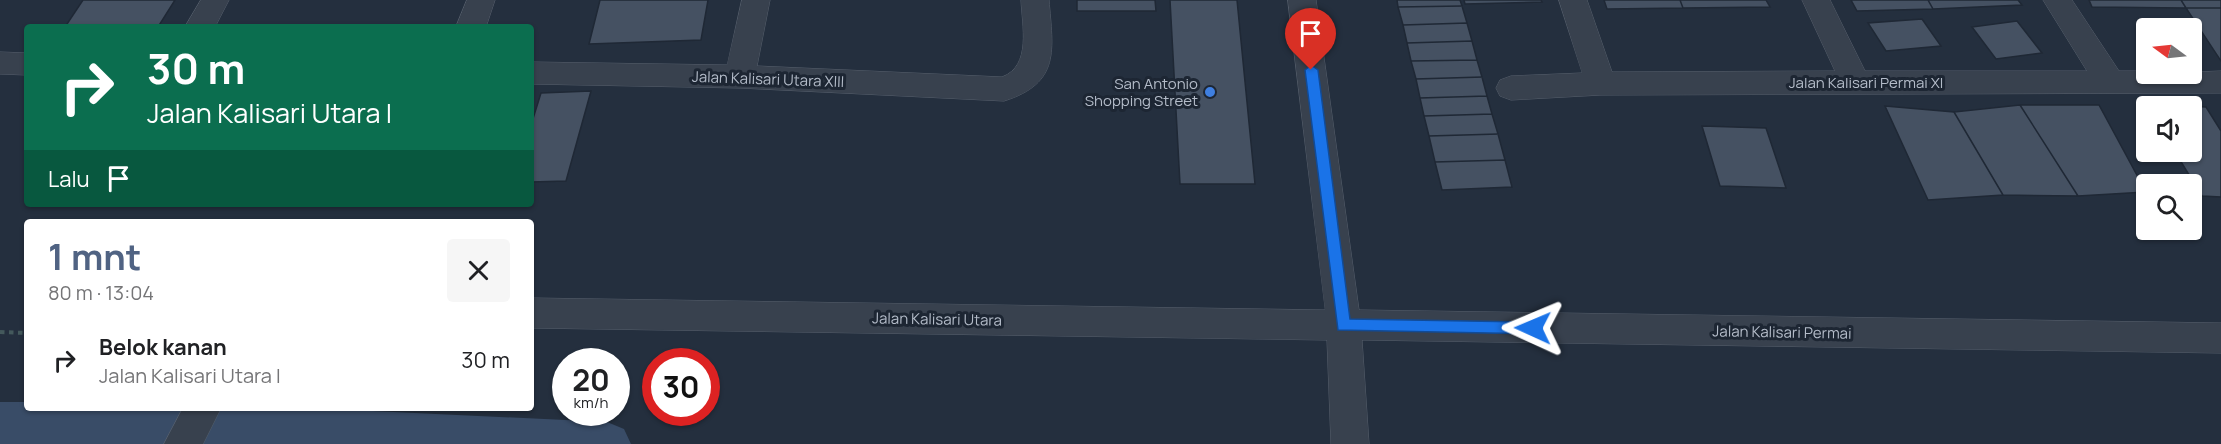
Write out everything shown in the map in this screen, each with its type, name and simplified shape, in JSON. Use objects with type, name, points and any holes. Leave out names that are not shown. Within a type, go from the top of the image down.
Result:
[{"type":"street","points":[[202,24],[215,0]]},
{"type":"street","points":[[472,24],[481,0]]},
{"type":"street","points":[[740,77],[756,0]]},
{"type":"street","name":"Jalan Kalisari Utara XIII","points":[[534,73],[740,77],[1005,89],[1017,86],[1029,77],[1036,64],[1035,0]]},
{"type":"street","points":[[1302,0],[1344,334],[1350,444]]},
{"type":"street","points":[[1573,0],[1601,84]]},
{"type":"street","points":[[1816,0],[1856,82]]},
{"type":"street","points":[[2057,0],[2109,80]]},
{"type":"street","points":[[0,63],[24,64]]},
{"type":"street","name":"Jalan Kalisari Permai XI","points":[[1511,88],[1601,84],[2109,80],[2221,82]]},
{"type":"street","name":"Jalan Kalisari Utara","points":[[534,313],[1344,334]]},
{"type":"street","name":"Jalan Kalisari Permai","points":[[1344,334],[2221,338]]},
{"type":"street","points":[[183,444],[201,411]]},
{"type":"path","points":[[0,332],[24,333]]},
{"type":"building","points":[[83,0],[175,0],[160,24],[67,24]]},
{"type":"building","points":[[600,0],[708,0],[701,40],[589,44]]},
{"type":"building","points":[[1077,0],[1155,0],[1156,11],[1077,11]]},
{"type":"building","name":"San Antonio Shopping Street","points":[[1170,0],[1237,0],[1255,184],[1180,184]]},
{"type":"building","points":[[1397,0],[1460,0],[1462,6],[1398,7]]},
{"type":"building","points":[[1464,0],[1541,0],[1542,2],[1465,4]]},
{"type":"building","points":[[1604,0],[1680,0],[1683,8],[1607,9]]},
{"type":"building","points":[[1680,0],[1766,0],[1770,7],[1683,8]]},
{"type":"building","points":[[1851,0],[1928,0],[1933,9],[1857,11]]},
{"type":"building","points":[[1928,0],[2018,0],[2022,5],[1933,9]]},
{"type":"building","points":[[2089,0],[2181,0],[2186,8],[2092,7]]},
{"type":"building","points":[[2181,0],[2221,0],[2221,8],[2186,8]]},
{"type":"building","points":[[1462,6],[1467,23],[1403,25],[1398,7]]},
{"type":"building","points":[[2186,8],[2221,8],[2221,61],[2202,32],[2202,18],[2193,18]]},
{"type":"building","points":[[1922,19],[1941,46],[1886,51],[1868,23]]},
{"type":"building","points":[[2017,21],[2042,53],[1996,59],[1972,27]]},
{"type":"building","points":[[1467,23],[1472,41],[1407,43],[1403,25]]},
{"type":"building","points":[[1472,41],[1477,60],[1411,61],[1407,43]]},
{"type":"building","points":[[1477,60],[1482,77],[1416,79],[1411,61]]},
{"type":"building","points":[[1482,77],[1487,96],[1420,98],[1416,79]]},
{"type":"building","points":[[591,91],[566,181],[534,182],[534,115],[541,93]]},
{"type":"building","points":[[1487,96],[1492,114],[1424,116],[1420,98]]},
{"type":"building","points":[[2020,105],[2078,196],[2003,195],[1954,112]]},
{"type":"building","points":[[2020,105],[2099,105],[2136,174],[2136,193],[2078,196]]},
{"type":"building","points":[[1885,106],[1954,112],[2003,195],[1928,200]]},
{"type":"building","points":[[2202,107],[2206,107],[2221,131],[2221,197],[2202,196],[2202,174],[2188,174],[2181,162],[2202,162]]},
{"type":"building","points":[[1492,114],[1498,134],[1429,136],[1424,116]]},
{"type":"building","points":[[1702,126],[1766,128],[1786,188],[1720,186]]},
{"type":"building","points":[[1498,134],[1505,160],[1435,162],[1429,136]]},
{"type":"building","points":[[1505,160],[1512,187],[1442,190],[1435,162]]},
{"type":"waterway","points":[[0,423],[175,423],[607,444]]},
{"type":"place","name":"San Antonio Shopping Street","points":[[1210,92]]},
{"type":"route","points":[[1311,70],[1344,325],[1533,328]]}]
